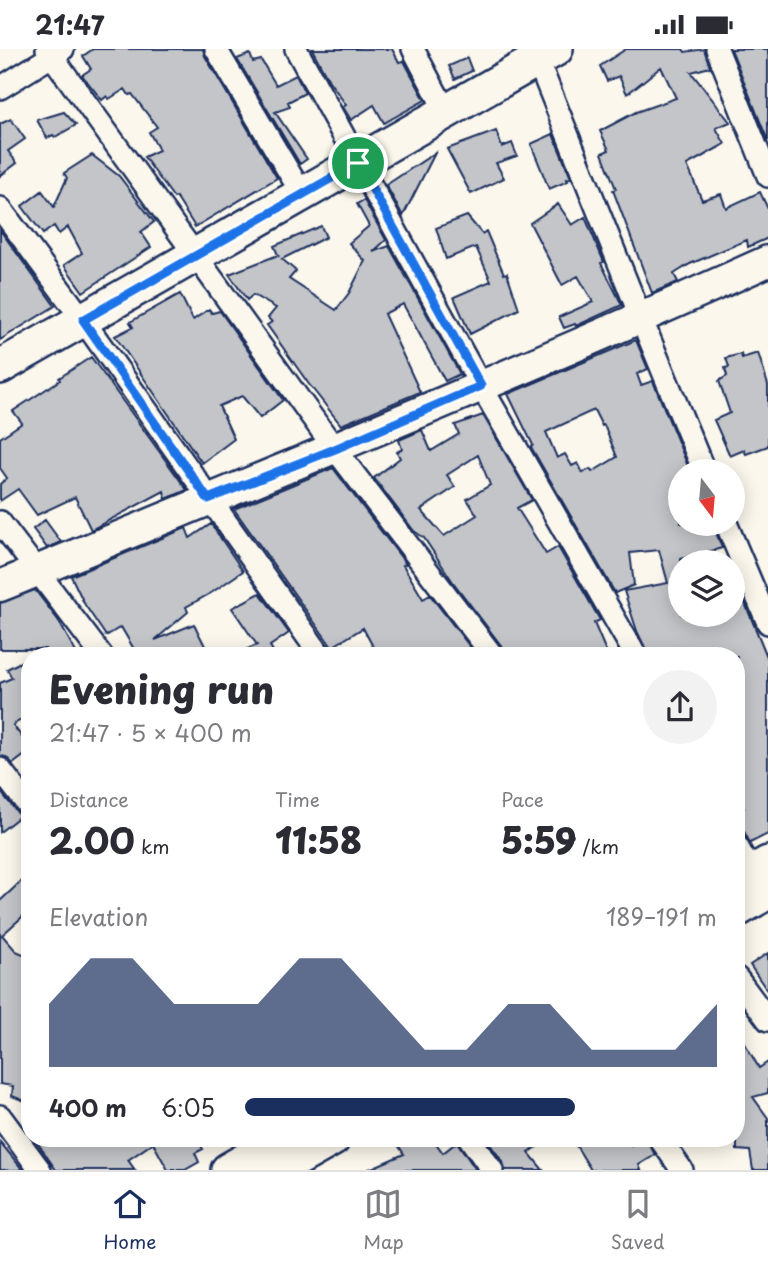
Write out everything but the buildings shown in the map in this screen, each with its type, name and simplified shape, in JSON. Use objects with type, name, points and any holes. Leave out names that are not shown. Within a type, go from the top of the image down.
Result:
[{"type":"main road","points":[[0,367],[446,112],[542,52]]},
{"type":"main road","points":[[0,586],[335,449],[641,319],[768,261]]},
{"type":"main road","points":[[745,889],[752,871]]},
{"type":"main road","points":[[229,1170],[292,1159],[317,1147]]},
{"type":"street","points":[[216,49],[302,194]]},
{"type":"street","points":[[296,49],[481,386],[631,647]]},
{"type":"street","points":[[413,49],[446,112]]},
{"type":"street","points":[[717,49],[768,176]]},
{"type":"street","points":[[0,88],[54,51],[194,256],[335,449],[486,647]]},
{"type":"street","points":[[542,52],[641,319],[699,459]]},
{"type":"street","points":[[0,208],[83,320],[315,647]]},
{"type":"street","points":[[0,522],[95,647]]},
{"type":"street","points":[[731,536],[768,623]]},
{"type":"street","points":[[0,769],[21,796]]},
{"type":"street","points":[[745,989],[768,1020]]},
{"type":"street","points":[[0,1116],[21,1144]]},
{"type":"street","points":[[23,1147],[40,1170]]},
{"type":"street","points":[[476,1147],[492,1170]]},
{"type":"street","points":[[666,1147],[682,1170]]},
{"type":"route","points":[[358,163],[481,386],[335,449],[208,499],[83,320],[358,163]]}]
